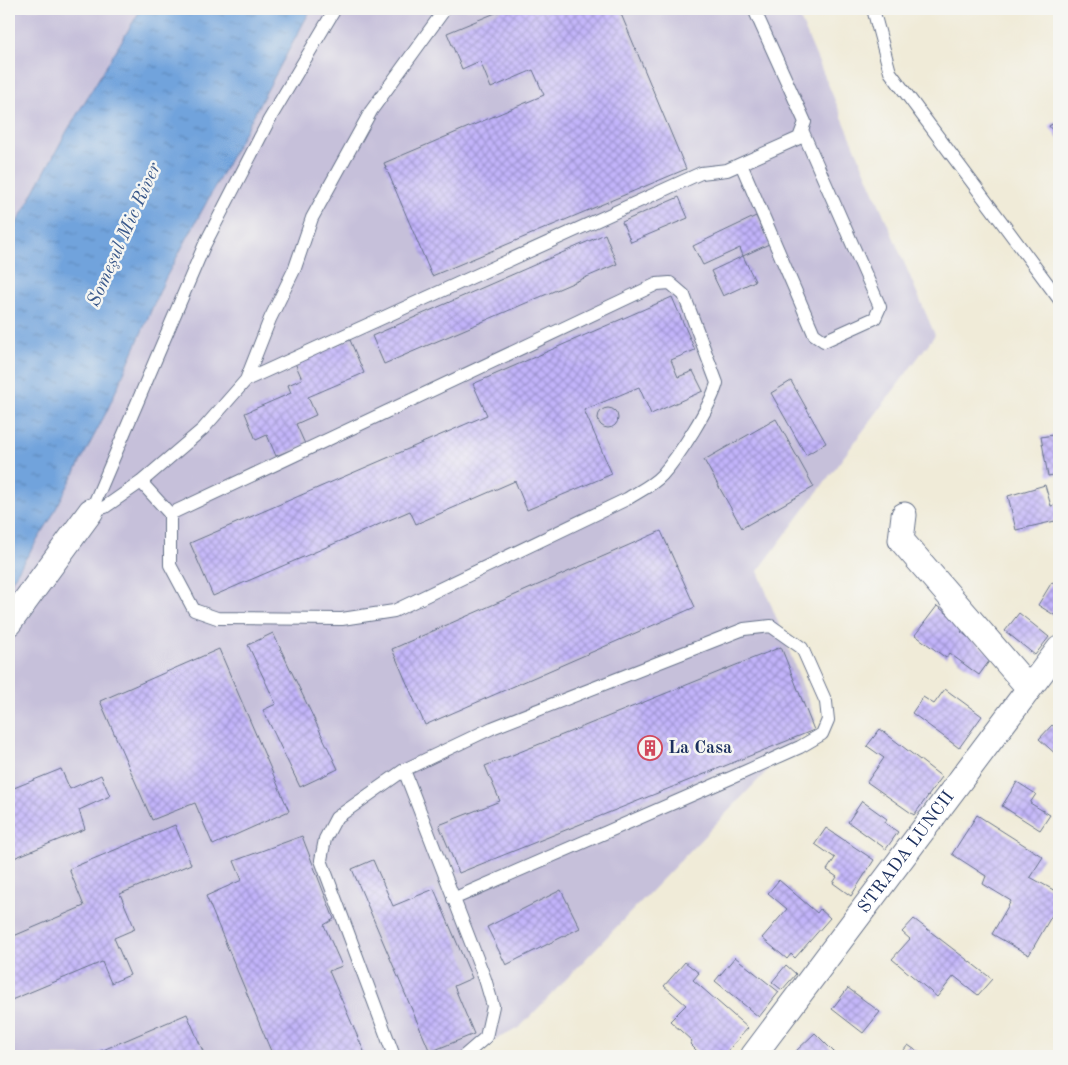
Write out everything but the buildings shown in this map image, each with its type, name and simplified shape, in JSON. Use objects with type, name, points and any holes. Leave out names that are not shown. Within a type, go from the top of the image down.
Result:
[{"type":"street","points":[[9,623],[91,511]]},
{"type":"street","points":[[904,514],[901,540],[1029,688]]},
{"type":"street","name":"STRADA LUNCII","points":[[753,1056],[1059,649]]},
{"type":"lane","points":[[91,511],[204,246],[269,120],[335,9]]},
{"type":"lane","points":[[91,511],[106,507],[141,482],[203,429],[246,380],[270,319],[295,268],[312,218],[371,111],[445,9]]},
{"type":"lane","points":[[246,380],[701,173],[727,170],[798,138],[805,122],[754,9]]},
{"type":"lane","points":[[874,9],[890,72],[1059,299]]},
{"type":"lane","points":[[741,164],[814,334],[824,341],[875,318],[880,308],[802,130]]},
{"type":"lane","points":[[141,482],[170,514],[170,565],[194,610],[217,618],[342,619],[394,611],[627,499],[661,476],[700,420],[714,396],[717,383],[684,295],[670,283],[657,284],[170,514]]},
{"type":"lane","points":[[394,1056],[321,860],[325,839],[336,818],[404,770],[492,728],[744,629],[771,626],[802,648],[826,702],[828,720],[822,734],[800,747],[453,899]]},
{"type":"lane","points":[[404,770],[485,979],[492,1006],[486,1037],[464,1056]]},
{"type":"shaded area","points":[[9,9],[141,9],[67,131],[9,237]]},
{"type":"shaded area","points":[[311,9],[796,9],[935,335],[758,571],[816,720],[519,1028],[461,1056],[9,1056],[9,585],[50,520],[107,411],[165,279]]},
{"type":"water","name":"Someşul Mic River","points":[[141,9],[311,9],[165,279],[107,411],[50,520],[9,585],[9,237],[67,131]]},
{"type":"place","name":"La Casa","points":[[650,748]]}]
